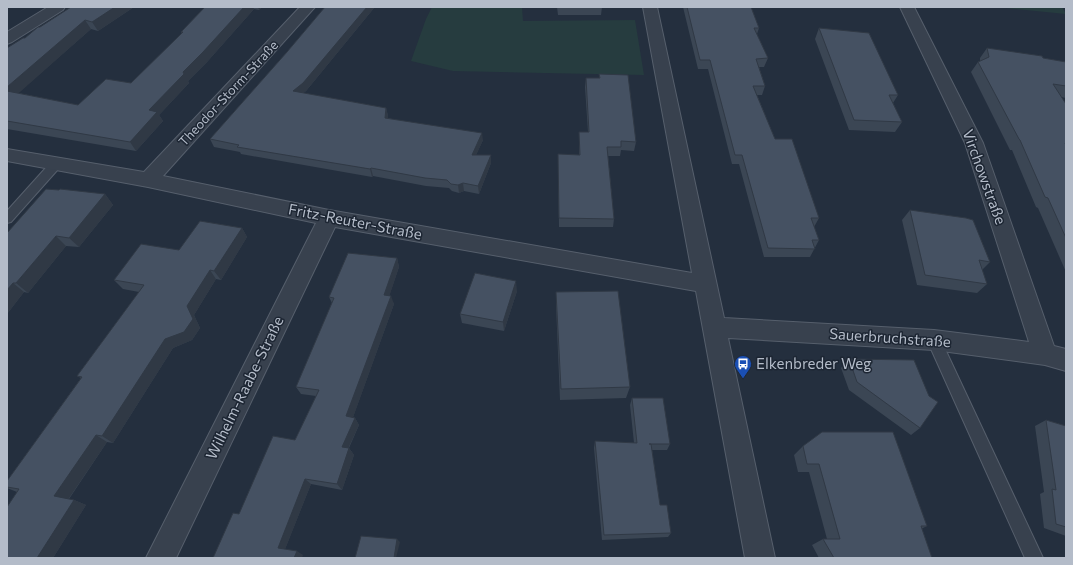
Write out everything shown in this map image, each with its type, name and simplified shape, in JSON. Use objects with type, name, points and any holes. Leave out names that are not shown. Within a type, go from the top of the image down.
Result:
[{"type":"street","points":[[7,39],[58,7]]},
{"type":"street","name":"Theodor-Storm-Straße","points":[[148,180],[308,7]]},
{"type":"street","points":[[650,7],[760,558]]},
{"type":"street","name":"Virchowstraße","points":[[907,7],[974,143],[1055,357]]},
{"type":"street","name":"Fritz-Reuter-Straße","points":[[7,155],[148,180],[329,218],[705,284]]},
{"type":"street","name":"Wilhelm-Raabe-Straße","points":[[161,558],[329,218]]},
{"type":"street","name":"Sauerbruchstraße","points":[[713,327],[934,340],[1055,357]]},
{"type":"lane","points":[[7,219],[56,164]]},
{"type":"lane","points":[[934,340],[1034,558]]},
{"type":"green space","points":[[432,7],[522,7],[523,21],[635,20],[644,75],[453,71],[411,61],[426,19]]},
{"type":"green space","points":[[997,7],[1062,7],[1066,14]]},
{"type":"building","points":[[71,7],[115,7],[92,22],[85,20],[7,87],[7,48],[25,38],[38,27]]},
{"type":"building","points":[[205,7],[244,7],[183,72],[184,74],[149,110],[157,112],[130,142],[7,121],[7,91],[78,105],[106,79],[131,83],[183,32],[181,32]]},
{"type":"building","points":[[325,7],[367,7],[303,83],[293,91],[386,108],[385,118],[482,133],[472,155],[491,155],[478,186],[463,183],[458,185],[451,184],[447,180],[425,178],[237,147],[239,145],[210,139]]},
{"type":"building","points":[[687,7],[751,7],[759,28],[754,28],[768,58],[756,59],[765,86],[753,86],[775,139],[792,139],[819,218],[811,218],[819,240],[812,240],[815,249],[768,248],[742,155],[735,155],[710,60],[700,60]]},
{"type":"building","points":[[819,28],[869,33],[898,95],[889,95],[902,122],[854,120]]},
{"type":"building","points":[[987,48],[1042,56],[1043,58],[1066,62],[1066,86],[1053,84],[1066,104],[1066,238],[1048,198],[1045,197],[1020,140],[978,62],[989,57]]},
{"type":"building","points":[[599,74],[628,75],[636,142],[621,141],[621,147],[607,147],[614,219],[559,218],[558,154],[580,155],[579,132],[589,132],[586,78],[600,78]]},
{"type":"building","points":[[46,189],[105,194],[69,238],[56,236],[16,283],[13,283],[7,290],[7,233]]},
{"type":"building","points":[[910,210],[973,220],[990,262],[979,260],[987,284],[925,275]]},
{"type":"building","points":[[200,221],[242,228],[214,271],[210,270],[187,306],[193,319],[184,332],[165,339],[102,436],[96,435],[54,496],[74,500],[37,558],[7,558],[7,507],[19,489],[7,487],[7,481],[82,377],[77,376],[144,285],[114,280],[141,244],[179,250]]},
{"type":"building","points":[[348,253],[397,258],[384,295],[391,296],[346,416],[355,418],[342,447],[349,448],[337,484],[305,479],[278,548],[297,551],[294,558],[213,558],[233,513],[239,514],[273,436],[295,440],[319,390],[296,387],[334,298],[329,297]]},
{"type":"building","points":[[475,273],[516,281],[503,322],[460,314]]},
{"type":"building","points":[[618,291],[630,387],[561,389],[556,292]]},
{"type":"building","points":[[849,359],[914,360],[929,396],[938,402],[920,428],[857,382]]},
{"type":"building","points":[[632,398],[663,398],[670,444],[651,444],[660,505],[667,505],[671,533],[604,535],[595,441],[637,443]]},
{"type":"building","points":[[1046,420],[1066,426],[1066,527],[1056,524],[1052,489],[1056,490]]},
{"type":"building","points":[[822,432],[893,432],[927,526],[921,526],[932,558],[834,558],[823,539],[840,539],[819,464],[807,464],[803,446]]},
{"type":"building","points":[[361,536],[397,539],[394,558],[355,558]]},
{"type":"place","name":"Elkenbreder Weg","points":[[743,379]]}]
